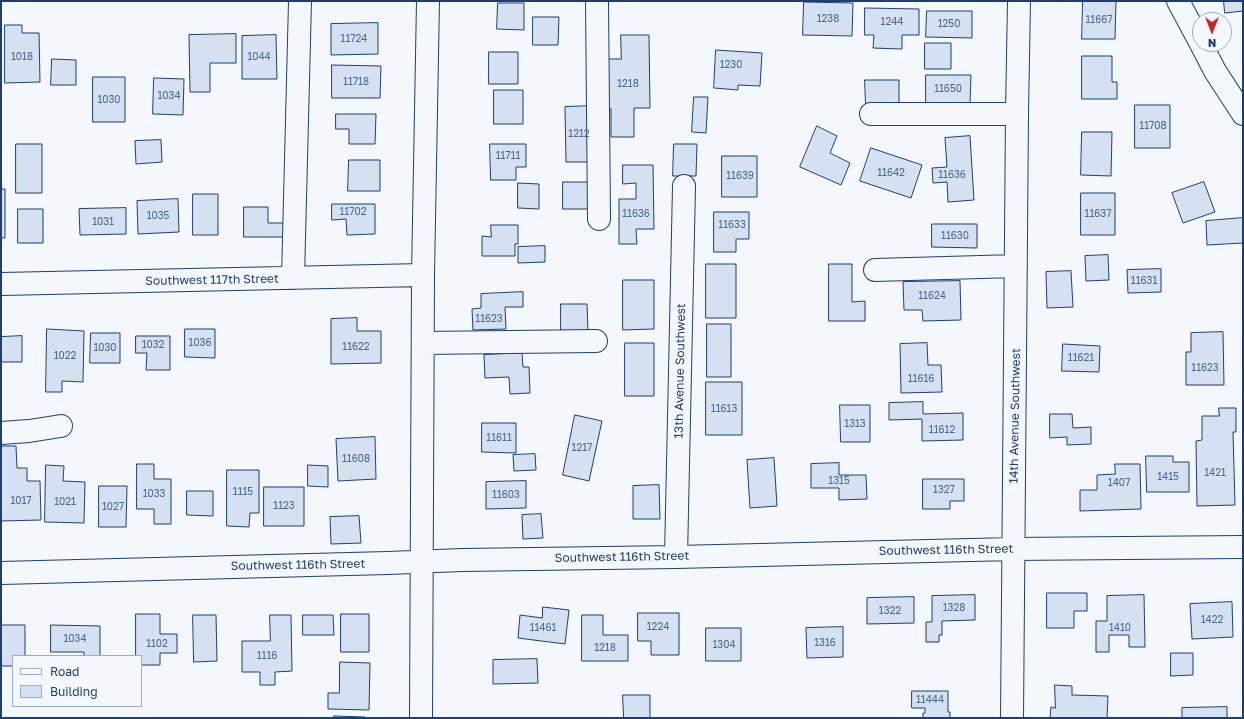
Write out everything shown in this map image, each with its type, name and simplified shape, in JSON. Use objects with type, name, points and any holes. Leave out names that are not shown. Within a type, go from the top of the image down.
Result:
[{"type":"street","points":[[293,278],[300,1]]},
{"type":"street","points":[[421,718],[422,343],[428,1]]},
{"type":"street","points":[[597,1],[599,219]]},
{"type":"street","name":"14th Avenue Southwest","points":[[1012,718],[1019,1]]},
{"type":"street","points":[[1178,1],[1192,28]]},
{"type":"street","points":[[1205,52],[1243,114]]},
{"type":"street","points":[[871,114],[1017,114]]},
{"type":"street","name":"13th Avenue Southwest","points":[[676,557],[684,186]]},
{"type":"street","points":[[875,270],[1016,266]]},
{"type":"street","name":"Southwest 117th Street","points":[[1,284],[423,275]]},
{"type":"street","points":[[422,343],[596,341]]},
{"type":"street","points":[[1,433],[29,431],[61,426]]},
{"type":"street","name":"Southwest 116th Street","points":[[1,573],[422,561],[1013,549],[1243,547]]},
{"type":"building","points":[[1083,1],[1116,1],[1115,39],[1082,39]]},
{"type":"building","points":[[1224,1],[1243,1],[1243,11],[1225,12]]},
{"type":"building","points":[[804,2],[853,3],[852,36],[803,35]]},
{"type":"building","points":[[498,3],[524,3],[524,30],[497,29]]},
{"type":"building","points":[[865,8],[919,9],[919,35],[902,35],[902,49],[873,48],[874,35],[865,35]]},
{"type":"building","points":[[927,11],[972,11],[972,38],[926,37]]},
{"type":"building","points":[[533,17],[559,17],[558,45],[533,45]]},
{"type":"building","points":[[378,23],[378,54],[331,55],[331,24]]},
{"type":"building","points":[[5,25],[22,25],[22,33],[39,33],[40,82],[5,83]]},
{"type":"building","points":[[236,34],[236,63],[210,63],[210,92],[190,92],[189,35]]},
{"type":"building","points":[[276,35],[277,79],[242,79],[242,36]]},
{"type":"building","points":[[621,35],[649,35],[650,108],[634,108],[634,137],[611,137],[611,109],[606,109],[606,59],[621,59]]},
{"type":"building","points":[[925,43],[951,43],[951,69],[925,69]]},
{"type":"building","points":[[716,50],[762,53],[760,86],[738,85],[738,90],[714,88]]},
{"type":"building","points":[[489,52],[518,52],[518,84],[489,84]]},
{"type":"building","points":[[1082,56],[1112,56],[1112,82],[1117,82],[1117,99],[1082,99]]},
{"type":"building","points":[[52,59],[76,60],[76,85],[51,85]]},
{"type":"building","points":[[332,65],[381,66],[380,98],[332,98]]},
{"type":"building","points":[[926,75],[971,75],[970,104],[926,103]]},
{"type":"building","points":[[93,77],[125,77],[125,122],[93,122]]},
{"type":"building","points":[[154,78],[184,79],[183,115],[153,114]]},
{"type":"building","points":[[865,80],[899,80],[899,105],[866,106]]},
{"type":"building","points":[[494,90],[523,90],[523,124],[494,124]]},
{"type":"building","points":[[694,97],[708,97],[706,133],[692,132]]},
{"type":"building","points":[[1135,105],[1170,105],[1170,148],[1135,148]]},
{"type":"building","points":[[592,106],[593,162],[566,162],[565,107]]},
{"type":"building","points":[[336,114],[376,114],[375,144],[349,144],[349,129],[336,129]]},
{"type":"building","points":[[817,126],[837,136],[830,153],[850,163],[841,185],[800,167]]},
{"type":"building","points":[[1082,132],[1112,132],[1111,176],[1081,175]]},
{"type":"building","points":[[970,136],[974,200],[948,202],[947,182],[933,183],[932,168],[947,167],[945,138]]},
{"type":"building","points":[[161,140],[162,162],[136,164],[135,141]]},
{"type":"building","points":[[16,144],[42,144],[42,193],[16,193]]},
{"type":"building","points":[[490,144],[526,144],[526,167],[516,167],[516,180],[491,180]]},
{"type":"building","points":[[674,144],[697,144],[696,176],[673,176]]},
{"type":"building","points":[[871,148],[922,165],[911,198],[860,181]]},
{"type":"building","points":[[722,156],[757,156],[757,197],[722,197]]},
{"type":"building","points":[[349,160],[380,160],[380,191],[348,191]]},
{"type":"building","points":[[623,165],[653,165],[654,229],[636,229],[637,244],[619,244],[619,199],[636,199],[636,183],[623,184]]},
{"type":"building","points":[[563,182],[590,182],[589,209],[563,209]]},
{"type":"building","points":[[1204,182],[1215,212],[1183,223],[1172,193]]},
{"type":"building","points":[[518,183],[539,184],[539,209],[518,208]]},
{"type":"building","points":[[1,189],[5,189],[5,238],[1,238]]},
{"type":"building","points":[[1081,193],[1115,193],[1115,235],[1081,235]]},
{"type":"building","points":[[193,194],[218,194],[218,235],[193,235]]},
{"type":"building","points":[[178,199],[179,232],[138,234],[137,201]]},
{"type":"building","points":[[332,204],[375,204],[375,234],[347,235],[346,219],[332,220]]},
{"type":"building","points":[[244,207],[268,207],[268,223],[286,223],[286,237],[244,237]]},
{"type":"building","points":[[126,208],[126,234],[80,235],[79,209]]},
{"type":"building","points":[[18,209],[43,209],[43,243],[18,243]]},
{"type":"building","points":[[714,212],[749,212],[749,239],[736,239],[736,252],[714,252]]},
{"type":"building","points":[[1243,218],[1243,243],[1207,245],[1206,221]]},
{"type":"building","points":[[932,224],[977,224],[977,248],[932,247]]},
{"type":"building","points":[[491,225],[518,225],[518,244],[515,244],[515,256],[482,256],[482,236],[491,237]]},
{"type":"building","points":[[545,246],[545,262],[518,263],[518,247]]},
{"type":"building","points":[[1108,255],[1109,280],[1086,281],[1085,256]]},
{"type":"building","points":[[706,264],[736,264],[736,318],[706,318]]},
{"type":"building","points":[[829,264],[852,264],[852,302],[865,301],[865,321],[829,321]]},
{"type":"building","points":[[1161,269],[1161,292],[1128,293],[1127,270]]},
{"type":"building","points":[[1071,271],[1073,307],[1047,308],[1046,272]]},
{"type":"building","points":[[623,280],[654,280],[654,329],[623,330]]},
{"type":"building","points":[[960,281],[961,320],[923,321],[922,310],[904,310],[903,282]]},
{"type":"building","points":[[523,292],[523,307],[505,307],[506,329],[473,330],[472,309],[481,308],[481,294]]},
{"type":"building","points":[[561,304],[587,304],[588,332],[561,332]]},
{"type":"building","points":[[357,318],[357,331],[381,331],[381,363],[331,364],[331,319]]},
{"type":"building","points":[[707,324],[731,324],[731,377],[707,377]]},
{"type":"building","points":[[47,329],[84,331],[83,382],[62,381],[62,392],[46,392]]},
{"type":"building","points":[[185,329],[215,329],[215,358],[185,357]]},
{"type":"building","points":[[1223,332],[1224,385],[1186,385],[1186,352],[1191,352],[1191,333]]},
{"type":"building","points":[[91,333],[120,333],[120,363],[90,363]]},
{"type":"building","points":[[22,336],[22,362],[1,362],[1,337]]},
{"type":"building","points":[[136,336],[170,336],[170,370],[146,370],[147,353],[136,353]]},
{"type":"building","points":[[625,343],[654,343],[654,396],[625,396]]},
{"type":"building","points":[[927,343],[928,365],[941,365],[942,392],[901,393],[900,344]]},
{"type":"building","points":[[1063,344],[1100,346],[1099,372],[1062,371]]},
{"type":"building","points":[[522,353],[523,367],[529,367],[530,393],[510,394],[509,377],[485,378],[484,355]]},
{"type":"building","points":[[706,382],[742,382],[742,435],[706,435]]},
{"type":"building","points":[[923,402],[923,414],[963,413],[963,440],[922,441],[922,419],[889,420],[889,403]]},
{"type":"building","points":[[840,405],[870,405],[870,442],[841,442]]},
{"type":"building","points":[[1219,408],[1236,408],[1236,432],[1233,432],[1235,505],[1197,506],[1196,441],[1202,440],[1202,416],[1219,416]]},
{"type":"building","points":[[1050,414],[1072,414],[1073,428],[1091,427],[1091,444],[1067,445],[1067,437],[1050,438]]},
{"type":"building","points":[[575,415],[602,421],[589,481],[563,475]]},
{"type":"building","points":[[482,423],[516,423],[516,453],[482,452]]},
{"type":"building","points":[[375,437],[376,479],[338,481],[336,439]]},
{"type":"building","points":[[1,446],[16,446],[17,468],[27,468],[27,481],[40,481],[41,520],[1,521]]},
{"type":"building","points":[[535,454],[536,470],[514,471],[513,455]]},
{"type":"building","points":[[1146,456],[1173,456],[1173,462],[1189,462],[1189,492],[1147,492]]},
{"type":"building","points":[[774,458],[777,506],[750,508],[747,460]]},
{"type":"building","points":[[839,463],[839,475],[866,475],[867,499],[839,500],[839,488],[811,488],[811,464]]},
{"type":"building","points":[[137,464],[154,464],[154,479],[171,479],[171,524],[154,524],[154,509],[137,509]]},
{"type":"building","points":[[1115,464],[1140,464],[1141,509],[1080,511],[1080,490],[1097,490],[1097,475],[1115,474]]},
{"type":"building","points":[[46,465],[64,466],[63,481],[85,482],[84,523],[45,522]]},
{"type":"building","points":[[308,465],[328,466],[328,487],[308,486]]},
{"type":"building","points":[[227,470],[259,470],[259,513],[250,513],[249,527],[227,526]]},
{"type":"building","points":[[923,479],[964,479],[964,501],[950,501],[950,509],[923,509]]},
{"type":"building","points":[[526,481],[526,508],[486,509],[486,482]]},
{"type":"building","points":[[659,485],[660,519],[633,519],[633,486]]},
{"type":"building","points":[[99,486],[127,486],[126,527],[99,527]]},
{"type":"building","points":[[264,487],[304,487],[304,526],[264,526]]},
{"type":"building","points":[[187,491],[213,491],[213,516],[187,515]]},
{"type":"building","points":[[541,514],[543,538],[523,539],[522,515]]},
{"type":"building","points":[[359,516],[361,543],[331,544],[330,517]]},
{"type":"building","points":[[1047,593],[1087,593],[1087,611],[1074,611],[1074,628],[1047,628]]},
{"type":"building","points":[[975,595],[975,620],[942,621],[942,635],[939,635],[939,642],[926,642],[926,622],[932,622],[932,596]]},
{"type":"building","points":[[1144,595],[1145,647],[1129,647],[1129,635],[1109,635],[1109,652],[1096,652],[1096,621],[1107,621],[1107,596]]},
{"type":"building","points":[[914,597],[914,623],[867,624],[867,598]]},
{"type":"building","points":[[1232,602],[1233,637],[1192,639],[1190,604]]},
{"type":"building","points":[[543,607],[569,610],[565,644],[518,638],[520,615],[542,618]]},
{"type":"building","points":[[638,613],[679,613],[679,655],[651,655],[651,641],[638,641]]},
{"type":"building","points":[[136,614],[160,614],[160,634],[177,634],[177,653],[160,653],[160,665],[142,665],[142,655],[136,655]]},
{"type":"building","points":[[341,614],[369,614],[369,652],[341,652]]},
{"type":"building","points":[[193,615],[216,615],[217,661],[194,662]]},
{"type":"building","points":[[270,615],[291,615],[292,671],[275,672],[275,685],[260,685],[260,672],[242,672],[242,641],[270,641]]},
{"type":"building","points":[[303,615],[333,615],[334,635],[303,635]]},
{"type":"building","points":[[582,615],[603,615],[603,635],[628,635],[628,661],[582,661]]},
{"type":"building","points":[[1,625],[25,625],[25,655],[12,655],[12,666],[1,666]]},
{"type":"building","points":[[51,625],[100,626],[100,655],[84,655],[84,652],[51,652]]},
{"type":"building","points":[[843,627],[843,657],[807,658],[806,628]]},
{"type":"building","points":[[706,628],[741,628],[741,661],[706,661]]},
{"type":"building","points":[[1171,653],[1193,653],[1193,675],[1171,676]]},
{"type":"building","points":[[537,659],[538,683],[493,684],[493,660]]},
{"type":"building","points":[[340,662],[370,663],[369,710],[328,709],[328,693],[339,693]]},
{"type":"building","points":[[1055,685],[1072,686],[1072,695],[1108,696],[1107,718],[1050,718],[1051,707],[1055,708]]},
{"type":"building","points":[[912,691],[948,691],[948,712],[950,712],[950,718],[923,718],[925,708],[912,708]]},
{"type":"building","points":[[623,695],[650,695],[650,718],[624,718]]},
{"type":"building","points":[[1227,707],[1227,718],[1182,718],[1182,708]]},
{"type":"building","points":[[334,716],[365,717],[365,718],[334,718]]}]
